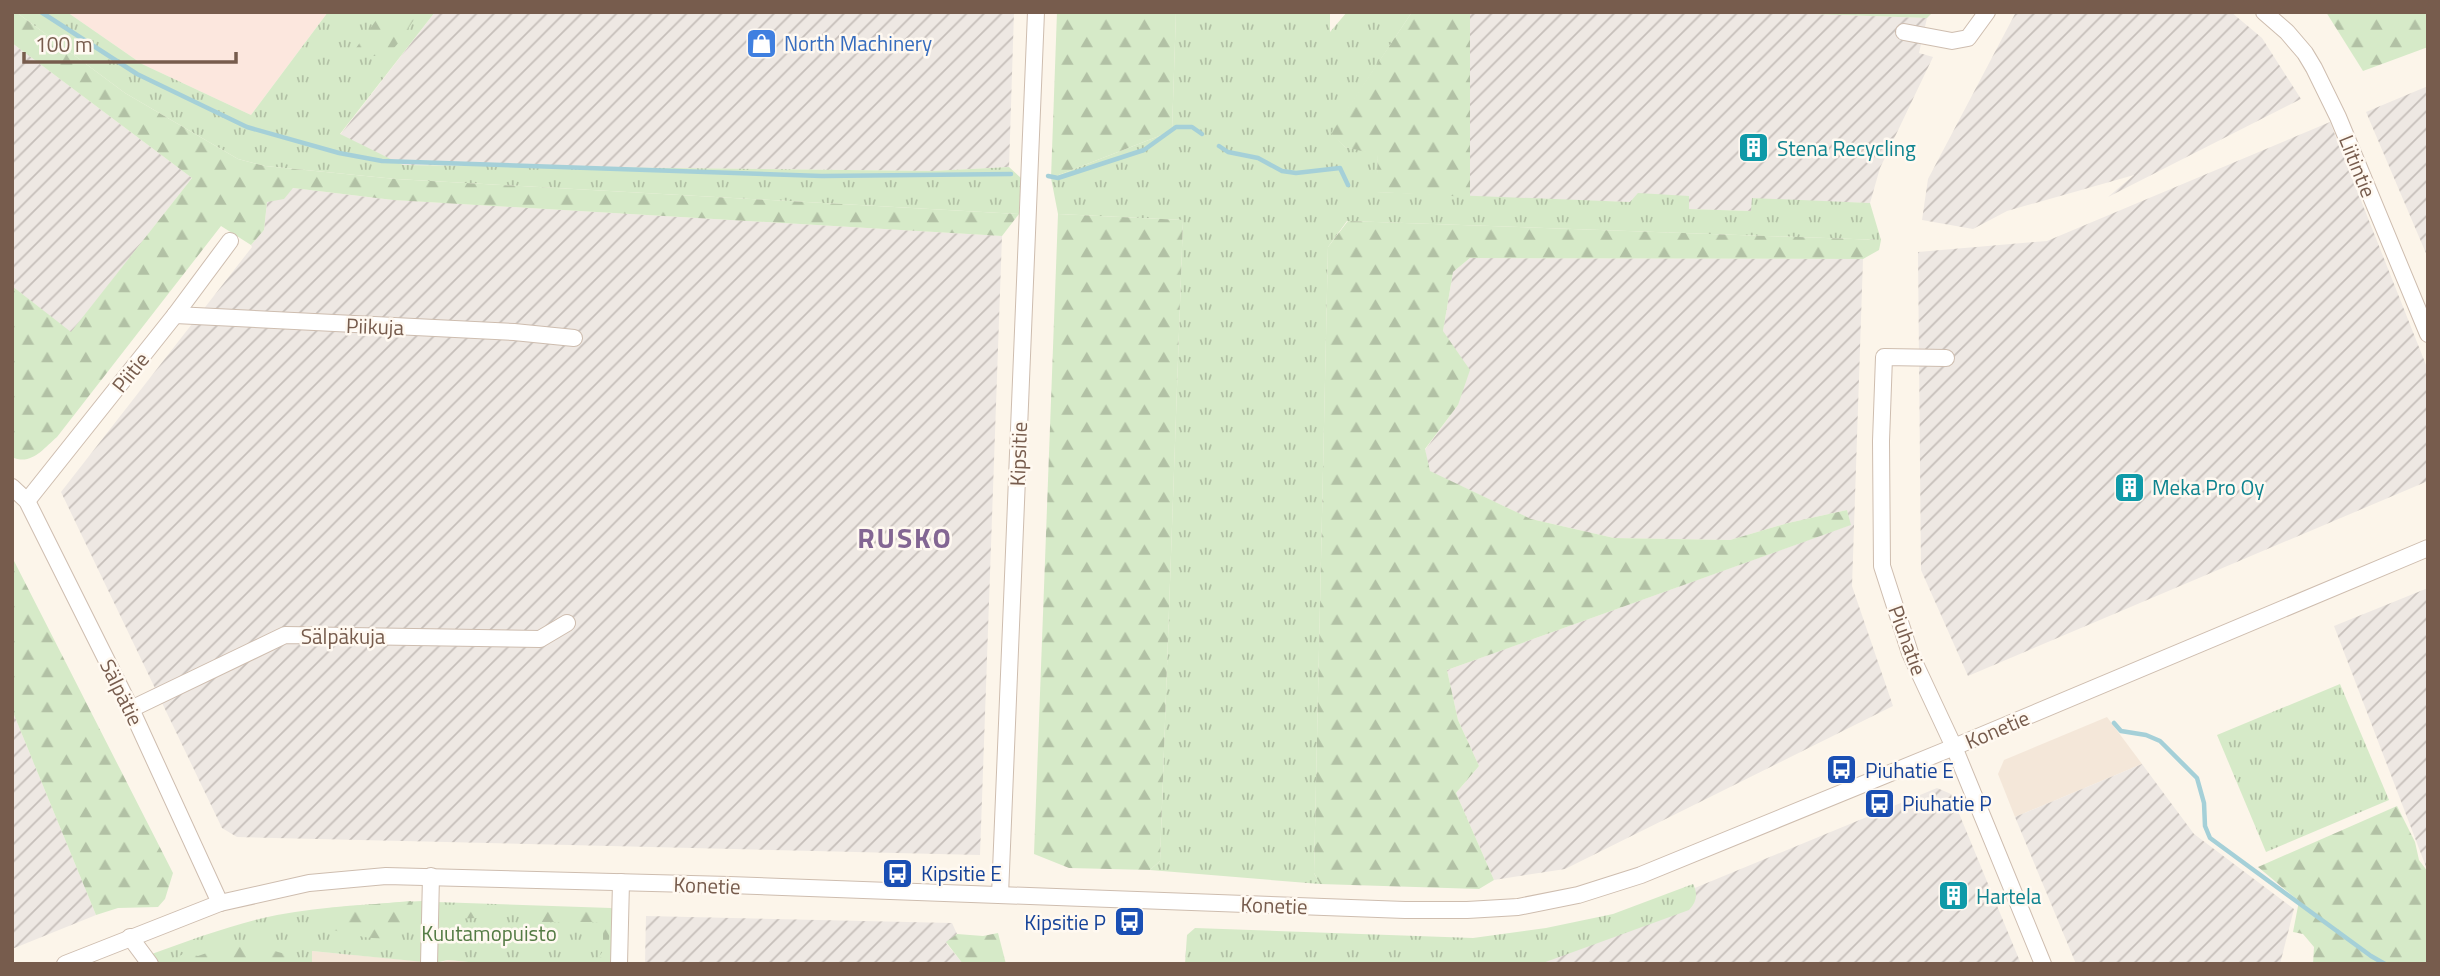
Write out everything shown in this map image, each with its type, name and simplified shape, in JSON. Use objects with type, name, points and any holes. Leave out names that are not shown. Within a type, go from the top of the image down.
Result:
[{"type":"street","name":"Kipsitie","points":[[1000,895],[1036,12]]},
{"type":"street","points":[[1904,32],[1952,41],[1968,38],[1987,12]]},
{"type":"street","name":"Liitintie","points":[[2264,12],[2287,32],[2314,68],[2338,117],[2428,334]]},
{"type":"street","name":"Piitie","points":[[27,501],[230,242]]},
{"type":"street","name":"Piikuja","points":[[175,315],[513,332],[574,338]]},
{"type":"street","name":"Piuhatie","points":[[1947,358],[1884,357],[1881,441],[1882,566],[1910,653],[1954,747],[2043,964]]},
{"type":"street","name":"Sälpätie","points":[[12,487],[27,501],[131,709],[220,903]]},
{"type":"street","name":"Konetie","points":[[65,964],[220,903],[309,883],[386,876],[1405,910],[1467,910],[1518,906],[1578,895],[1641,875],[2428,548]]},
{"type":"street","name":"Sälpäkuja","points":[[131,709],[285,635],[540,639],[567,623]]},
{"type":"street","points":[[429,964],[431,876]]},
{"type":"street","points":[[619,964],[621,882]]},
{"type":"street","points":[[130,937],[150,964]]},
{"type":"shaded area","points":[[67,12],[328,12],[251,115],[142,64]]},
{"type":"shaded area","points":[[435,12],[1014,12],[1009,167],[932,171],[403,165],[340,135]]},
{"type":"shaded area","points":[[1470,12],[1758,12],[1927,18],[1919,53],[1933,57],[1880,168],[1870,203],[1752,199],[1752,211],[1688,209],[1689,196],[1631,202],[1470,197]]},
{"type":"shaded area","points":[[2016,12],[2231,12],[2262,38],[2301,99],[2108,197],[2134,175],[2007,211],[1973,229],[1922,220],[1928,179]]},
{"type":"shaded area","points":[[12,43],[192,178],[71,333],[12,286]]},
{"type":"shaded area","points":[[2428,86],[2428,258],[2366,112]]},
{"type":"shaded area","points":[[2330,122],[2428,370],[2428,481],[1968,676],[1921,570],[1918,252],[2047,241]]},
{"type":"shaded area","points":[[293,188],[393,200],[1002,236],[980,855],[237,837],[222,828],[61,492],[252,247],[264,230],[267,202]]},
{"type":"shaded area","points":[[1470,258],[1863,259],[1852,586],[1893,706],[1565,869],[1494,880],[1456,793],[1479,766],[1458,720],[1447,670],[1850,525],[1847,510],[1730,540],[1614,538],[1531,519],[1429,471],[1425,450],[1458,405],[1443,331],[1453,272]]},
{"type":"shaded area","points":[[2428,588],[2428,872],[2334,626]]},
{"type":"shaded area","points":[[12,710],[96,915],[12,949]]},
{"type":"shaded area","points":[[2107,717],[2142,764],[2015,817],[1998,774],[2004,760]]},
{"type":"shaded area","points":[[2142,764],[2194,834],[2294,909],[2280,964],[2076,964],[2015,817]]},
{"type":"shaded area","points":[[1937,788],[1951,794],[2021,964],[1545,964],[1535,940],[1615,921]]},
{"type":"shaded area","points":[[646,916],[952,923],[957,934],[946,943],[963,964],[645,964]]},
{"type":"shaded area","points":[[312,951],[439,963],[448,960],[489,964],[312,964]]},
{"type":"green space","points":[[12,12],[16,12],[125,93],[238,159],[265,166],[396,179],[1019,214],[1002,236],[393,200],[293,188],[284,199],[267,202],[264,230],[251,245],[221,226],[57,437],[31,458],[19,459],[12,457],[12,286],[71,332],[192,178],[12,43]]},
{"type":"green space","points":[[16,12],[67,12],[142,64],[251,115],[328,12],[435,12],[340,134],[403,165],[932,171],[1009,167],[1021,178],[1019,214],[396,179],[265,166],[238,159],[125,93]]},
{"type":"green space","points":[[382,12],[419,12],[400,41],[386,54],[368,54],[356,48]]},
{"type":"green space","points":[[1057,12],[1176,12],[1172,131],[1051,178]]},
{"type":"green space","points":[[1176,12],[1330,12],[1330,32],[1347,12],[1412,12],[1332,133],[1345,147],[1378,154],[1377,192],[1630,202],[1638,193],[1689,196],[1689,209],[1751,211],[1752,198],[1870,203],[1881,240],[1347,221],[1328,247],[1314,873],[1320,884],[1150,870],[1160,861],[1183,220],[1058,214],[1051,178],[1172,131]]},
{"type":"green space","points":[[1412,12],[1470,12],[1470,197],[1376,192],[1378,155],[1345,147],[1331,133]]},
{"type":"green space","points":[[1758,12],[1933,12],[1927,18]]},
{"type":"green space","points":[[2326,12],[2428,12],[2428,47],[2363,71]]},
{"type":"green space","points":[[1058,214],[1183,220],[1160,861],[1150,870],[1069,868],[1034,854]]},
{"type":"green space","points":[[1348,221],[1881,240],[1879,250],[1863,259],[1470,258],[1453,272],[1443,331],[1470,370],[1458,405],[1425,449],[1430,471],[1531,519],[1614,538],[1730,540],[1847,510],[1851,525],[1447,670],[1458,720],[1479,766],[1456,793],[1494,880],[1479,889],[1320,884],[1314,873],[1328,247]]},
{"type":"green space","points":[[12,557],[173,873],[165,899],[158,907],[118,908],[96,915],[12,710]]},
{"type":"green space","points":[[2340,684],[2389,800],[2266,852],[2217,735]]},
{"type":"green space","points":[[2397,806],[2415,842],[2419,860],[2428,872],[2428,964],[2313,964],[2314,947],[2303,934],[2293,932],[2299,901],[2258,867]]},
{"type":"green space","points":[[1693,884],[1696,897],[1689,910],[1540,964],[1185,964],[1187,935],[1195,928],[1473,938],[1546,928],[1613,914]]},
{"type":"green space","points":[[411,901],[414,910],[405,916],[407,927],[391,937],[370,938],[348,934],[329,929],[323,922],[324,915],[330,908]]},
{"type":"green space","points":[[422,901],[425,903],[424,962],[312,951],[312,964],[156,964],[149,955],[228,928],[277,915],[331,907]]},
{"type":"green space","name":"Kuutamopuisto","points":[[436,902],[611,908],[615,910],[614,964],[489,964],[448,960],[434,963]]},
{"type":"green space","points":[[452,907],[484,907],[496,917],[455,919],[449,928],[444,925],[445,915]]},
{"type":"green space","points":[[533,908],[598,912],[610,924],[608,956],[598,958],[603,951],[603,924],[541,922],[530,917]]},
{"type":"green space","points":[[998,933],[1006,964],[963,964],[946,942],[957,934],[983,936]]},
{"type":"green space","points":[[224,947],[268,950],[310,964],[182,964],[179,956],[186,953],[198,956]]},
{"type":"waterway","points":[[41,12],[137,74],[247,127],[339,153],[382,161],[822,176],[1011,174]]},
{"type":"waterway","points":[[1048,176],[1058,178],[1144,150],[1176,127],[1192,127],[1202,134]]},
{"type":"waterway","points":[[1219,146],[1228,152],[1258,158],[1282,171],[1296,173],[1340,168],[1348,185]]},
{"type":"waterway","points":[[2114,723],[2121,731],[2146,735],[2160,741],[2197,778],[2204,803],[2205,826],[2210,838],[2385,964]]},
{"type":"place","name":"North Machinery","points":[[761,43]]},
{"type":"place","name":"Stena Recycling","points":[[1754,148]]},
{"type":"place","name":"Meka Pro Oy","points":[[2129,487]]},
{"type":"place","name":"Piuhatie E","points":[[1842,770]]},
{"type":"place","name":"Piuhatie P","points":[[1879,803]]},
{"type":"place","name":"Kipsitie E","points":[[898,873]]},
{"type":"place","name":"Hartela","points":[[1953,896]]},
{"type":"place","name":"Kipsitie P","points":[[1129,922]]},
{"type":"district","name":"RUSKO","points":[[905,537]]}]
